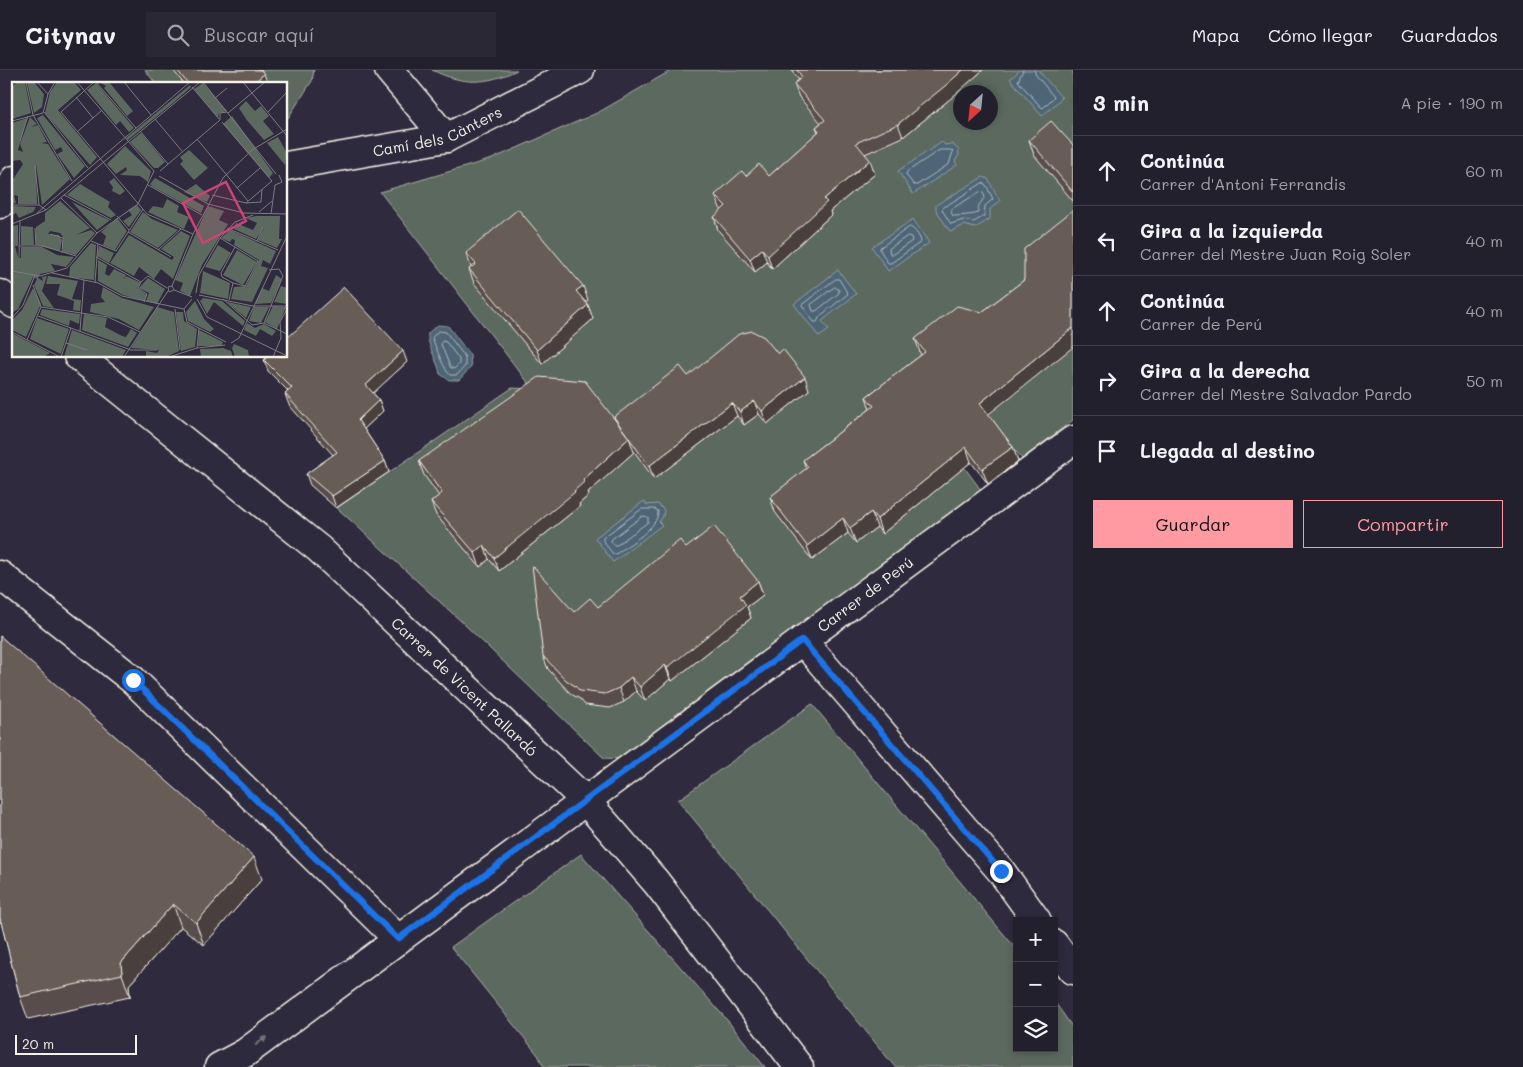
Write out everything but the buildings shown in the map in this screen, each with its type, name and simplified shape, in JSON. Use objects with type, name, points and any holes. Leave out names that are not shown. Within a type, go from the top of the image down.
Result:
[{"type":"street","points":[[389,70],[446,138]]},
{"type":"street","name":"Camí dels Cànters","points":[[288,166],[446,138],[580,70]]},
{"type":"street","points":[[0,204],[12,183]]},
{"type":"street","name":"Carrer de Vicent Pallardó","points":[[80,358],[318,549],[585,800],[656,882],[799,1067]]},
{"type":"street","name":"Carrer de Perú","points":[[220,1067],[244,1053],[1073,440]]},
{"type":"street","points":[[0,576],[133,680],[398,939]]},
{"type":"street","points":[[802,640],[1001,871],[1034,917]]},
{"type":"street","points":[[1058,949],[1073,970]]},
{"type":"green space","points":[[145,70],[314,70],[312,81],[288,118],[288,82],[154,82]]},
{"type":"green space","points":[[432,70],[517,70],[485,81],[464,81]]},
{"type":"green space","points":[[672,70],[1073,70],[1073,420],[1022,459],[999,430],[959,460],[981,490],[628,759],[604,758],[463,623],[337,508],[512,388],[533,389],[380,192],[492,159],[599,112]]},
{"type":"green space","points":[[812,704],[1013,945],[1013,1052],[1058,1052],[1058,1007],[1073,1028],[1073,1067],[895,1067],[678,800]]},
{"type":"green space","points":[[581,854],[727,1020],[765,1067],[544,1067],[538,1055],[451,947]]},
{"type":"water","points":[[1020,70],[1038,70],[1062,98],[1042,116],[1010,79]]},
{"type":"water","points":[[942,142],[945,145],[952,144],[958,149],[959,155],[955,161],[957,165],[913,194],[898,171]]},
{"type":"water","points":[[983,177],[988,179],[1000,201],[990,209],[990,219],[975,228],[964,225],[952,231],[949,230],[936,210],[936,205]]},
{"type":"water","points":[[913,219],[929,243],[888,271],[872,247]]},
{"type":"water","points":[[838,270],[856,294],[822,321],[829,330],[819,337],[794,304]]},
{"type":"water","points":[[438,325],[448,326],[470,355],[471,367],[459,380],[449,380],[440,374],[428,337],[428,333]]},
{"type":"water","points":[[644,501],[647,505],[658,504],[664,510],[659,522],[662,525],[613,562],[595,538]]},
{"type":"route","points":[[133,680],[398,939],[802,640],[1001,871]]}]
